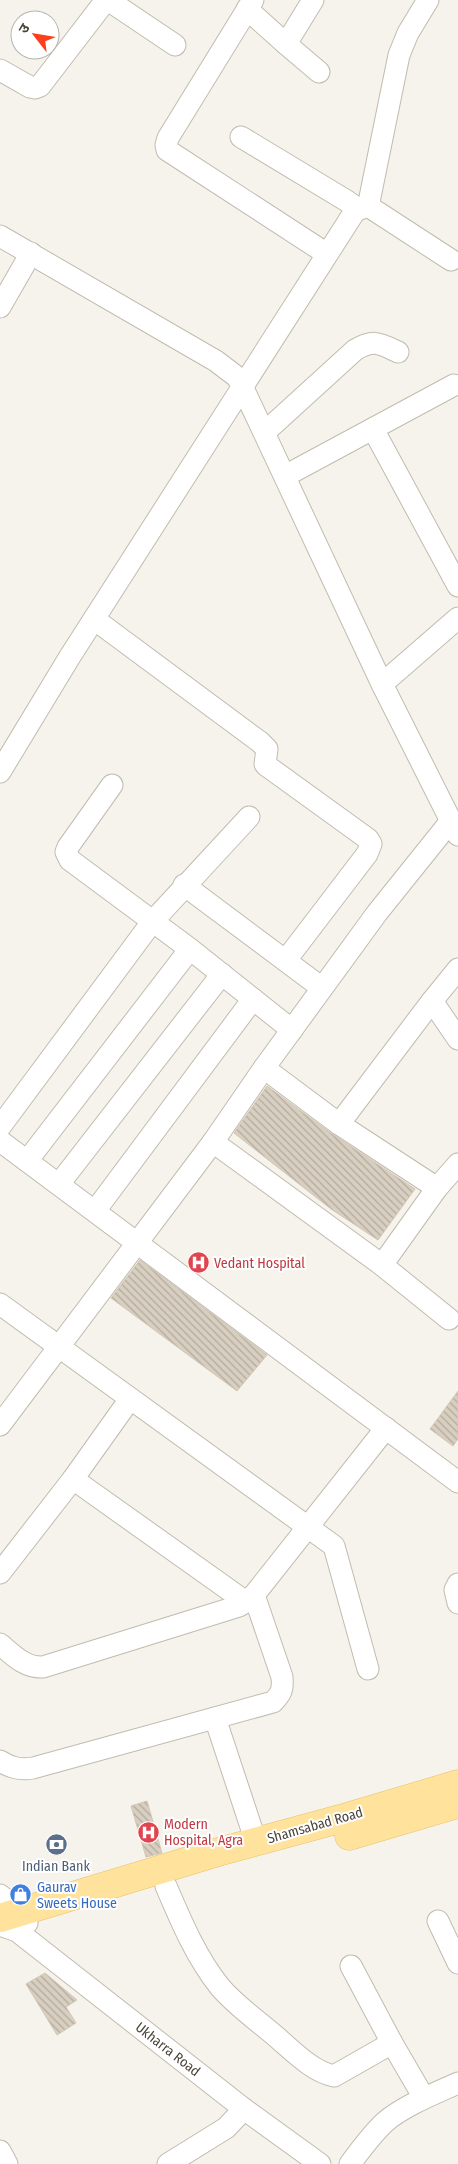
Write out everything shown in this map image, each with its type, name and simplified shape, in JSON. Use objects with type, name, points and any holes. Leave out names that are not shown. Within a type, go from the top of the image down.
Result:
[{"type":"main road","name":"Shamsabad Road","points":[[11,1925],[256,1842],[458,1784]]},
{"type":"main road","name":"Shamsabad Road","points":[[11,1925],[166,1886],[458,1804]]},
{"type":"street","points":[[0,70],[30,87],[40,86],[107,0],[175,46]]},
{"type":"street","points":[[286,44],[313,0]]},
{"type":"street","points":[[0,772],[94,619],[242,386],[327,254],[363,208],[399,55],[408,33],[428,0]]},
{"type":"street","points":[[318,72],[286,44],[250,5],[168,138],[166,145],[167,150],[327,254]]},
{"type":"street","points":[[241,137],[347,201],[363,208],[451,260]]},
{"type":"street","points":[[0,236],[216,361],[237,377],[265,432],[382,684],[454,828],[377,913],[264,1068],[213,1142],[1,1422]]},
{"type":"street","points":[[0,307],[31,253]]},
{"type":"street","points":[[265,432],[360,348],[372,342],[380,343],[398,352]]},
{"type":"street","points":[[285,476],[457,387]]},
{"type":"street","points":[[373,429],[458,586]]},
{"type":"street","points":[[382,684],[458,618]]},
{"type":"street","points":[[94,619],[260,742],[267,749],[265,764],[267,766],[368,839],[371,844],[367,854],[286,960]]},
{"type":"street","points":[[112,785],[68,847],[68,856],[152,922],[190,948],[292,1030]]},
{"type":"street","points":[[0,1127],[152,922],[184,885],[249,817]]},
{"type":"street","points":[[184,885],[322,988]]},
{"type":"street","points":[[27,1161],[190,948]]},
{"type":"street","points":[[339,1124],[458,969]]},
{"type":"street","points":[[58,1184],[222,974]]},
{"type":"street","points":[[96,1211],[253,999]]},
{"type":"street","points":[[432,1001],[458,1038]]},
{"type":"street","points":[[264,1068],[339,1124],[437,1188]]},
{"type":"street","points":[[0,1142],[96,1211],[386,1428],[455,1473]]},
{"type":"street","points":[[213,1142],[455,1318]]},
{"type":"street","points":[[382,1265],[437,1188],[458,1164]]},
{"type":"street","points":[[0,1304],[329,1542],[337,1552],[368,1669]]},
{"type":"street","points":[[0,1573],[73,1479],[130,1399]]},
{"type":"street","points":[[0,1644],[25,1664],[43,1667],[239,1606],[250,1598],[386,1428]]},
{"type":"street","points":[[0,1761],[14,1768],[33,1768],[273,1702],[283,1687],[250,1598],[73,1479]]},
{"type":"street","points":[[458,1584],[455,1590],[458,1603]]},
{"type":"street","points":[[215,1718],[256,1842]]},
{"type":"street","points":[[166,1886],[199,1956],[220,1987],[234,2001],[317,2070],[334,2076],[392,2043]]},
{"type":"street","name":"Ukharra Road","points":[[0,1895],[11,1925],[244,2109],[320,2164]]},
{"type":"street","points":[[438,1921],[458,1963]]},
{"type":"street","points":[[352,1966],[392,2043],[424,2098]]},
{"type":"street","points":[[350,2164],[386,2121],[424,2098],[458,2083]]},
{"type":"street","points":[[168,2164],[226,2128],[244,2109]]},
{"type":"street","points":[[0,2151],[7,2164]]},
{"type":"building","points":[[267,1086],[332,1134],[415,1189],[378,1240],[331,1209],[234,1133]]},
{"type":"building","points":[[140,1260],[267,1355],[237,1391],[111,1298]]},
{"type":"building","points":[[458,1391],[458,1439],[453,1446],[430,1429]]},
{"type":"building","points":[[147,1801],[162,1853],[146,1857],[131,1806]]},
{"type":"building","points":[[45,1973],[77,2000],[66,2007],[76,2023],[57,2035],[26,1984]]},
{"type":"place","name":"Vedant Hospital","points":[[198,1263]]},
{"type":"place","name":"Modern Hospital, Agra","points":[[148,1832]]},
{"type":"place","name":"Indian Bank","points":[[56,1844]]},
{"type":"place","name":"Gaurav Sweets House","points":[[21,1895]]}]
